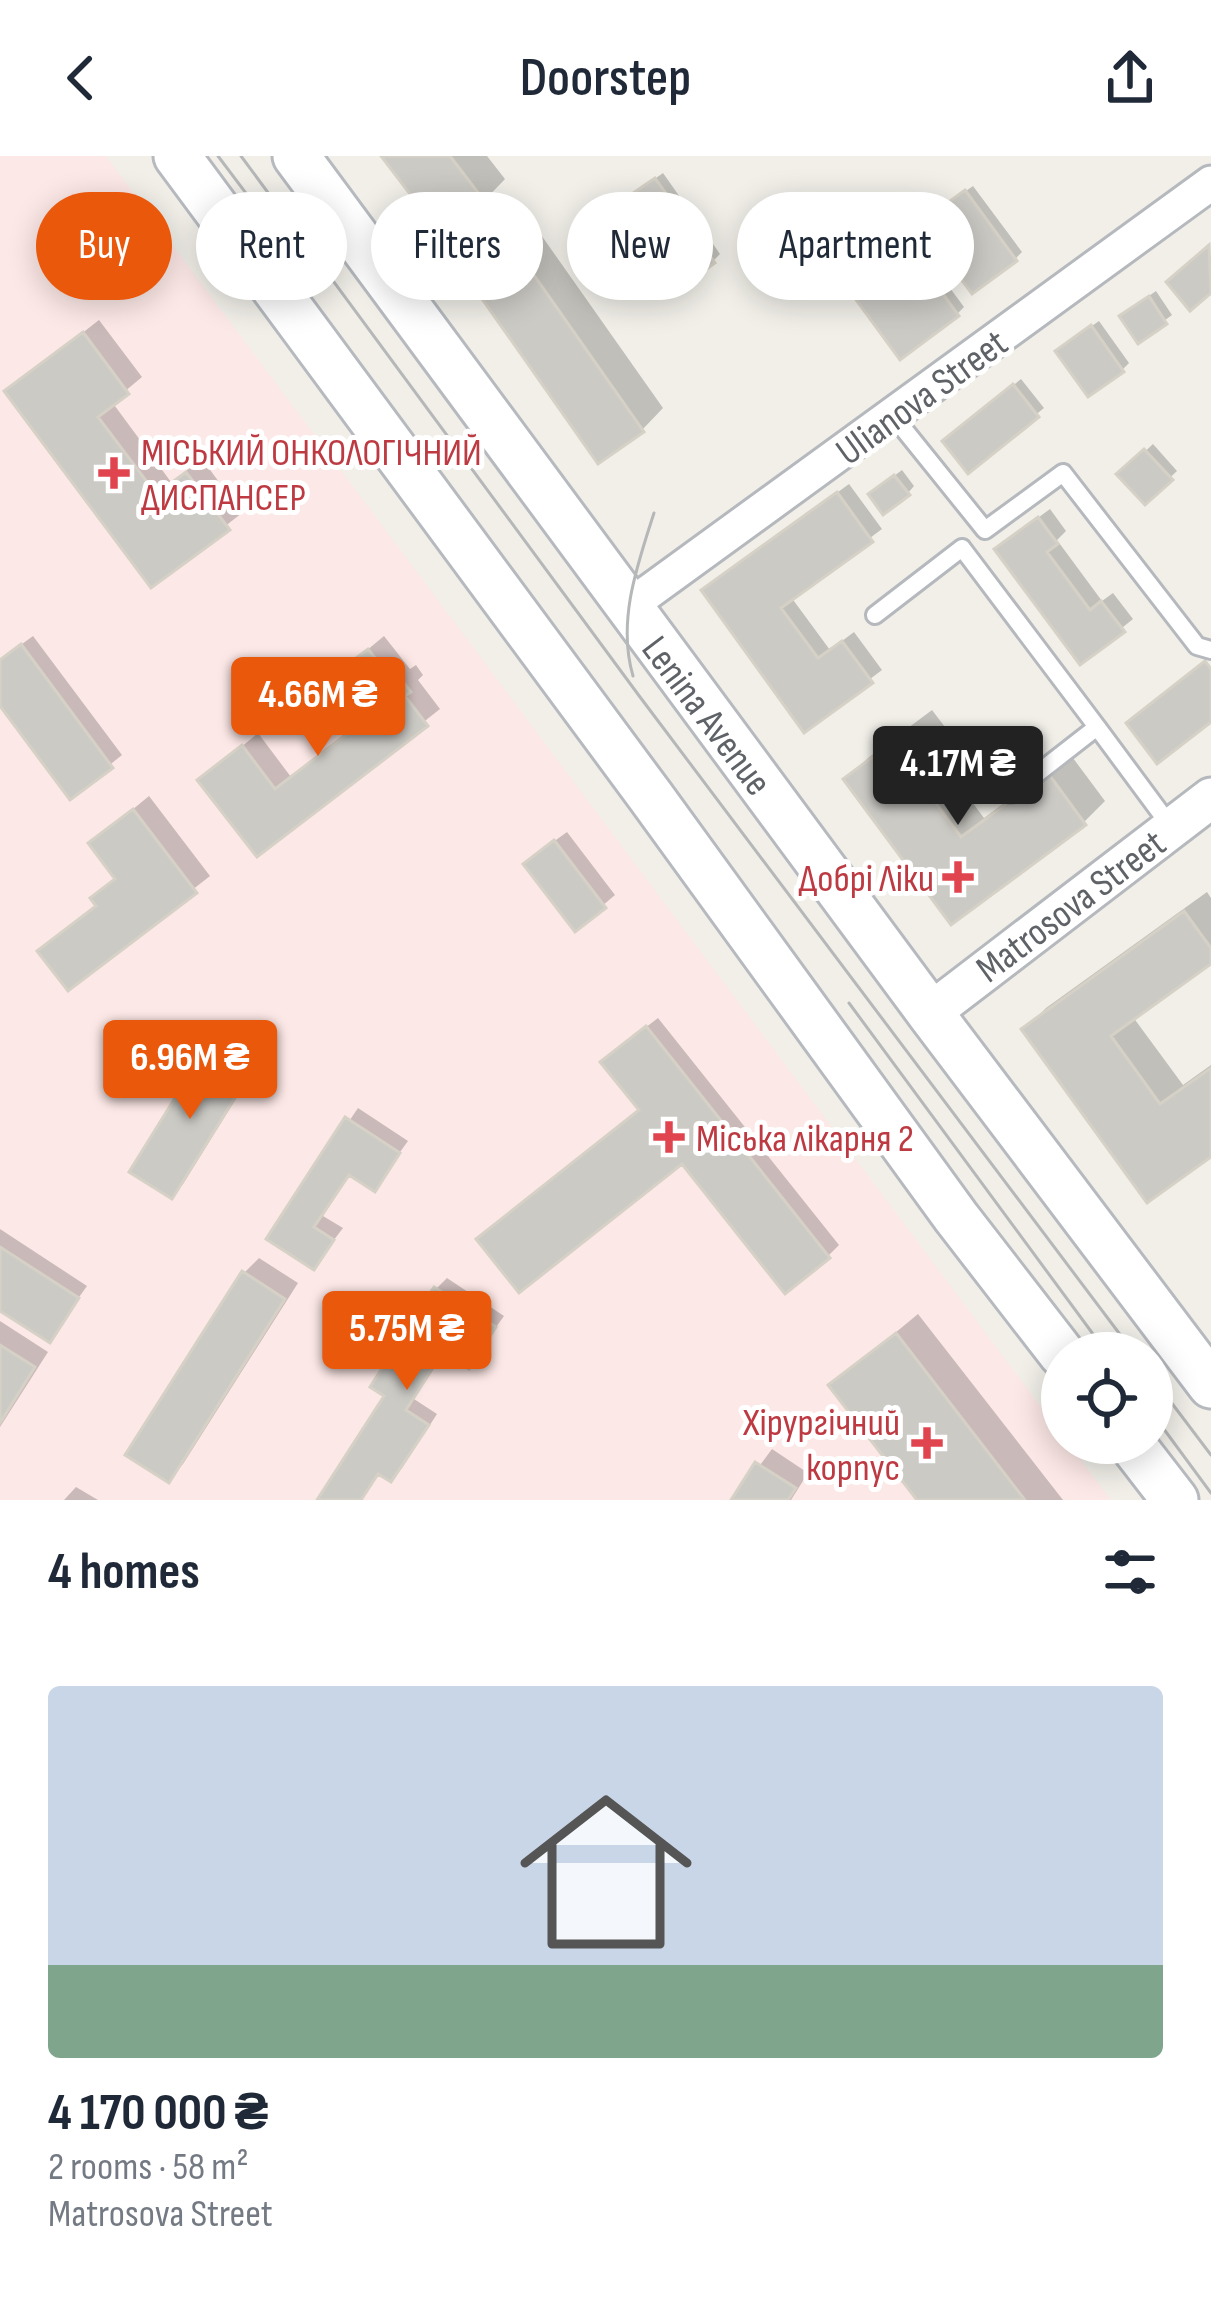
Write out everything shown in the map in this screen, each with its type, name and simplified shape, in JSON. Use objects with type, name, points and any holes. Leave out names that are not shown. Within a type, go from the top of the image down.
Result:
[{"type":"main road","points":[[177,156],[1045,1332]]},
{"type":"main road","name":"Lenina Avenue","points":[[296,156],[1211,1385]]},
{"type":"main road","points":[[1147,1464],[1175,1500]]},
{"type":"street","name":"Ulianova Street","points":[[628,607],[1211,182]]},
{"type":"street","name":"Matrosova Street","points":[[930,1013],[1211,798]]},
{"type":"lane","points":[[894,416],[985,530],[1063,473],[1196,646],[1211,650]]},
{"type":"lane","points":[[875,615],[962,548],[1172,828]]},
{"type":"lane","points":[[1011,794],[1097,728]]},
{"type":"shaded area","points":[[0,156],[106,156],[133,192],[36,192],[36,300],[172,300],[172,244],[196,276],[196,300],[214,300],[1041,1407],[1041,1464],[1084,1464],[1111,1500],[0,1500]]},
{"type":"building","points":[[381,156],[450,156],[478,192],[408,192]]},
{"type":"building","points":[[655,178],[665,192],[635,192]]},
{"type":"building","points":[[974,202],[1017,261],[974,293]]},
{"type":"building","points":[[1209,245],[1211,293],[1190,311],[1166,282]]},
{"type":"building","points":[[543,288],[644,432],[598,464],[483,300],[543,300]]},
{"type":"building","points":[[1149,296],[1167,324],[1138,344],[1119,316]]},
{"type":"building","points":[[856,300],[947,300],[959,316],[900,360]]},
{"type":"building","points":[[1091,325],[1124,372],[1088,397],[1055,351]]},
{"type":"building","points":[[83,332],[129,394],[98,417],[156,494],[186,472],[230,530],[151,588],[4,391]]},
{"type":"building","points":[[1013,384],[1039,417],[968,474],[942,441]]},
{"type":"building","points":[[1144,449],[1173,480],[1145,505],[1116,474]]},
{"type":"building","points":[[894,475],[910,495],[883,515],[868,494]]},
{"type":"building","points":[[837,492],[873,542],[781,608],[818,658],[842,641],[873,683],[804,733],[701,590]]},
{"type":"building","points":[[1038,517],[1058,544],[1047,552],[1090,610],[1101,601],[1125,632],[1080,665],[994,549]]},
{"type":"building","points":[[21,644],[113,768],[70,800],[0,706],[0,660]]},
{"type":"building","points":[[368,649],[394,682],[399,677],[411,692],[405,696],[428,726],[257,857],[197,780],[242,745],[275,789],[361,723],[327,680]]},
{"type":"building","points":[[1205,661],[1211,669],[1211,722],[1157,764],[1126,723]]},
{"type":"building","points":[[910,729],[942,772],[923,786],[961,837],[1048,773],[1086,825],[951,925],[843,779]]},
{"type":"building","points":[[133,809],[197,893],[68,991],[37,951],[96,906],[90,898],[115,879],[88,843]]},
{"type":"building","points":[[554,840],[606,908],[575,932],[523,864]]},
{"type":"building","points":[[1184,911],[1211,948],[1211,964],[1111,1036],[1160,1104],[1211,1068],[1211,1157],[1147,1203],[1021,1029]]},
{"type":"building","name":"Міська лікарня 2","points":[[646,1026],[830,1258],[785,1294],[682,1164],[519,1293],[476,1239],[639,1110],[600,1062]]},
{"type":"building","points":[[208,1045],[251,1072],[172,1199],[129,1172]]},
{"type":"building","points":[[345,1117],[400,1153],[375,1192],[349,1175],[314,1227],[334,1240],[314,1270],[266,1239]]},
{"type":"building","points":[[0,1247],[79,1298],[50,1343],[0,1311]]},
{"type":"building","points":[[242,1271],[285,1299],[169,1483],[125,1455]]},
{"type":"building","points":[[434,1287],[496,1327],[469,1369],[443,1352],[406,1410],[429,1425],[391,1482],[378,1474],[361,1500],[317,1500],[384,1396],[370,1387]]},
{"type":"building","name":"Хірургічний корпус","points":[[896,1333],[1025,1500],[917,1500],[828,1385]]},
{"type":"building","points":[[0,1345],[35,1367],[0,1423]]},
{"type":"building","points":[[755,1462],[796,1488],[788,1500],[731,1500]]},
{"type":"tram line","points":[[218,156],[245,192]]},
{"type":"tram line","points":[[241,156],[640,697],[1118,1332]]},
{"type":"tram line","points":[[633,676],[628,614],[654,513]]},
{"type":"tram line","points":[[849,1003],[1092,1332]]},
{"type":"tram line","points":[[1173,1405],[1211,1455]]},
{"type":"tram line","points":[[1173,1441],[1211,1493]]},
{"type":"place","name":"МІСЬКИЙ ОНКОЛОГІЧНИЙ ДИСПАНСЕР","points":[[114,473]]},
{"type":"place","name":"Добрі Ліки","points":[[958,877]]},
{"type":"place","name":"Міська лікарня 2","points":[[669,1137]]},
{"type":"place","name":"Хірургічний корпус","points":[[927,1443]]}]
